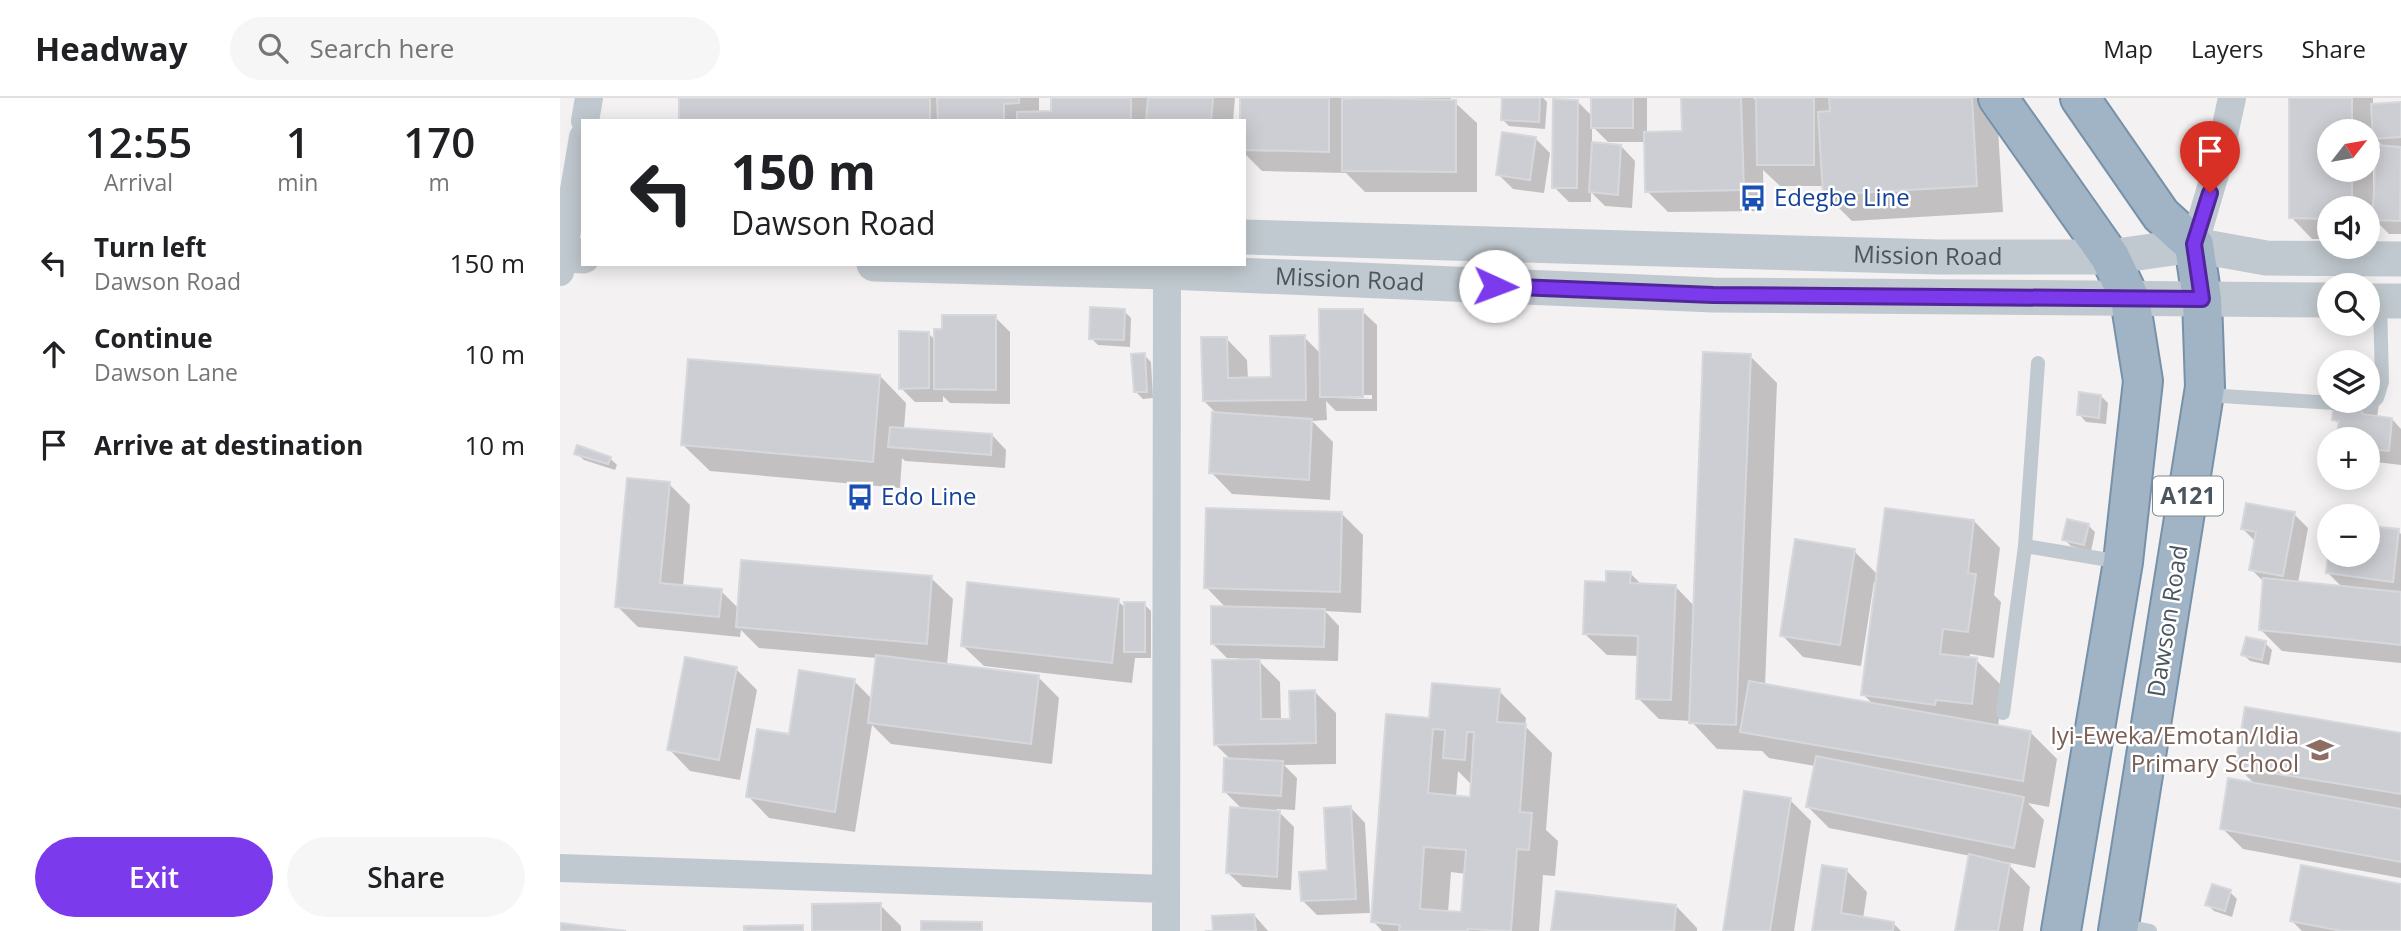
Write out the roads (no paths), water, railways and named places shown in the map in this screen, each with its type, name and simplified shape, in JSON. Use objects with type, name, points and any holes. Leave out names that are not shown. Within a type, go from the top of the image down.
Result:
[{"type":"highway","name":"A121","points":[[1998,98],[2110,257],[2130,299],[2143,381],[2123,562],[2061,931]]},
{"type":"highway","points":[[2080,98],[2161,215],[2194,244]]},
{"type":"highway","name":"Dawson Road","points":[[2129,929],[2204,395],[2202,299],[2194,244]]},
{"type":"street","points":[[585,119],[589,98]]},
{"type":"street","points":[[2194,244],[2217,167],[2232,98]]},
{"type":"street","points":[[566,260],[581,150]]},
{"type":"street","name":"Mission Road","points":[[1246,237],[1938,257],[2110,257],[2194,244],[2266,258],[2401,259]]},
{"type":"street","name":"Mission Road","points":[[947,266],[1167,272],[1713,295],[2317,300]]},
{"type":"street","points":[[1166,931],[1167,272]]},
{"type":"street","points":[[560,868],[1165,888]]},
{"type":"lane","points":[[2380,388],[2383,301]]},
{"type":"lane","points":[[2003,713],[2025,546],[2038,363]]},
{"type":"lane","points":[[2204,395],[2317,402]]},
{"type":"lane","points":[[2025,546],[2123,562]]},
{"type":"place","name":"Edegbe Line","points":[[1753,198]]},
{"type":"place","name":"Edo Line","points":[[860,497]]},
{"type":"place","name":"Iyi-Eweka/Emotan/Idia Primary School","points":[[2320,750]]}]
